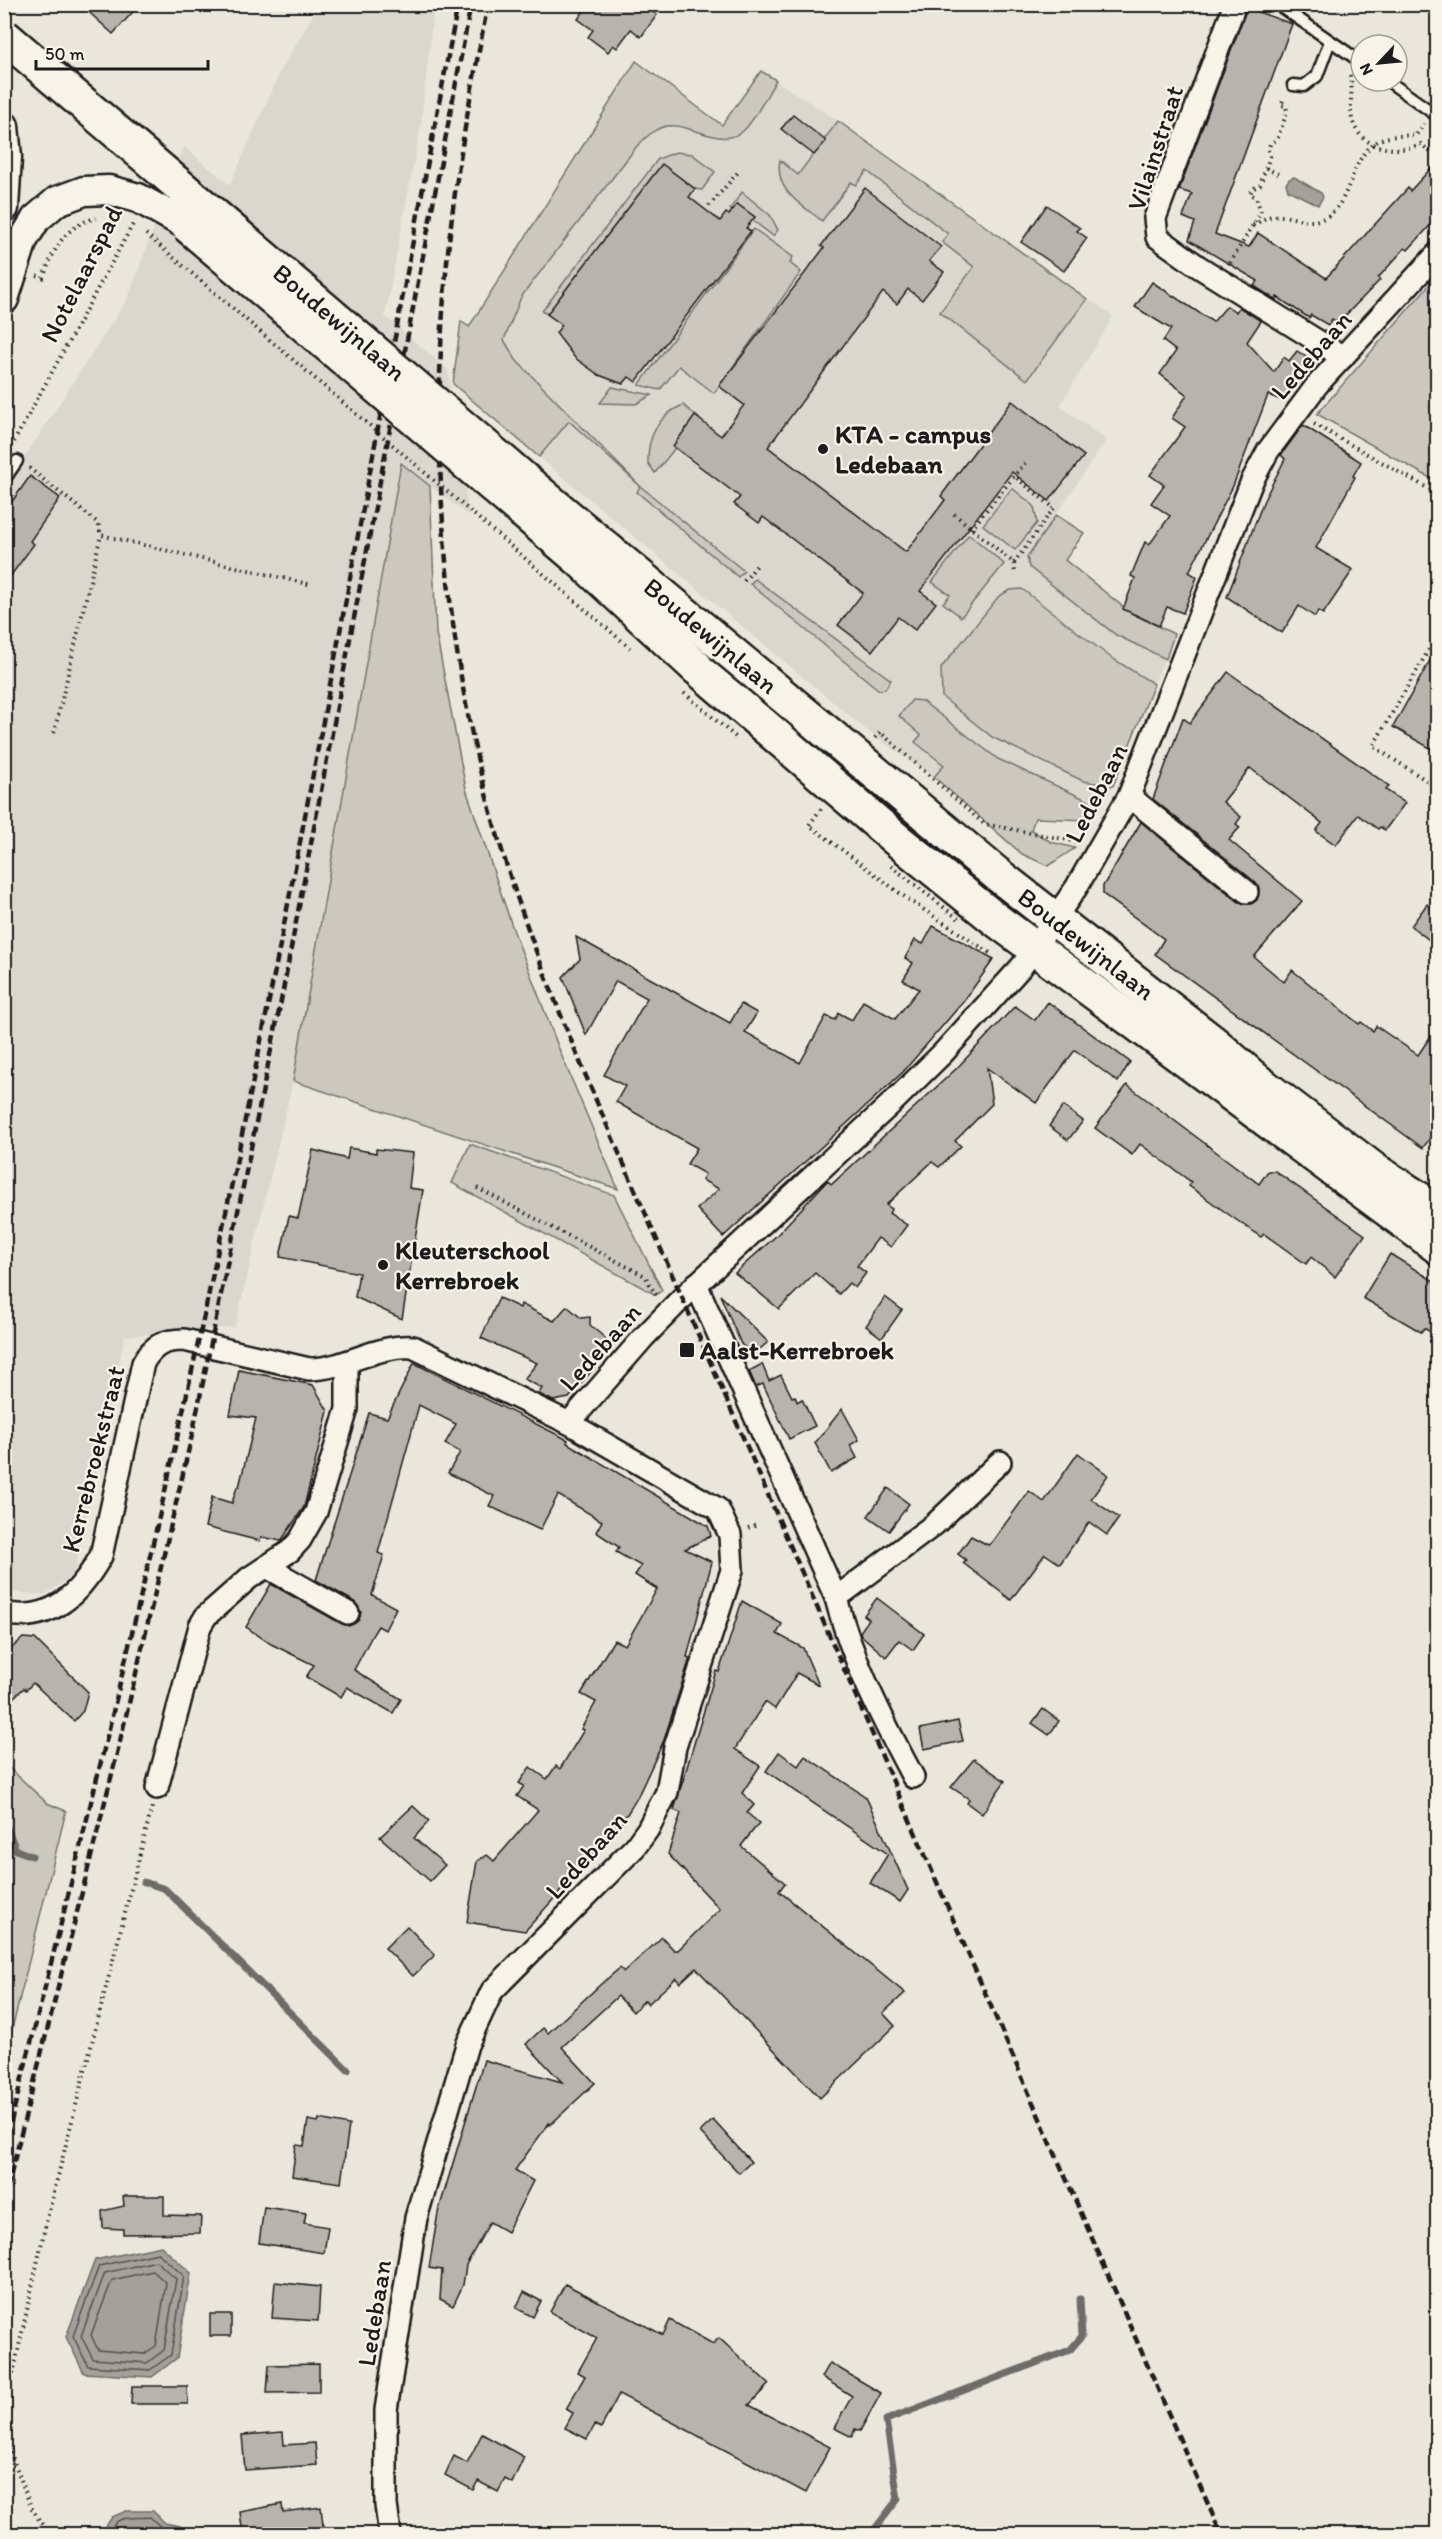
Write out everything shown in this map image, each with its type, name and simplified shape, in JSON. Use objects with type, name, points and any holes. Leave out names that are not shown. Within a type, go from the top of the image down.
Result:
[{"type":"main road","name":"Boudewijnlaan","points":[[4,36],[547,499],[998,875],[1215,1044],[1256,1080],[1373,1169],[1437,1211]]},
{"type":"main road","name":"Boudewijnlaan","points":[[4,63],[174,207],[187,225]]},
{"type":"main road","points":[[4,126],[7,157],[4,208]]},
{"type":"main road","name":"Boudewijnlaan","points":[[4,299],[23,240],[36,219],[57,201],[84,191],[109,190],[138,198],[187,225],[580,560],[696,667],[835,787],[967,912],[1034,949],[1437,1247]]},
{"type":"street","name":"Vilainstraat","points":[[1235,4],[1155,218],[1157,237],[1219,280],[1343,357]]},
{"type":"street","name":"Ledebaan","points":[[390,2535],[386,2505],[386,2410],[416,2218],[467,2044],[492,1991],[635,1847],[660,1809],[672,1775],[675,1747],[732,1570],[730,1535],[718,1509],[569,1423],[668,1312],[943,1053],[1019,970],[1081,879],[1129,796],[1252,482],[1268,451],[1296,413],[1343,357],[1437,253]]},
{"type":"street","points":[[1129,796],[1247,892]]},
{"type":"street","points":[[696,1284],[836,1598],[842,1622],[891,1736],[913,1778]]},
{"type":"street","name":"Kerrebroekstraat","points":[[4,1613],[18,1616],[36,1615],[54,1610],[87,1581],[101,1556],[143,1363],[159,1344],[170,1340],[184,1340],[309,1369],[326,1369],[392,1347],[412,1347],[569,1423]]},
{"type":"street","points":[[157,1788],[200,1626],[206,1616],[249,1578],[267,1567],[300,1540],[316,1512],[346,1409],[349,1394],[347,1363]]},
{"type":"street","points":[[836,1598],[934,1524],[1000,1462]]},
{"type":"street","points":[[267,1567],[348,1613]]},
{"type":"lane","points":[[1277,4],[1349,54]]},
{"type":"lane","points":[[1293,85],[1304,86],[1317,76],[1330,41]]},
{"type":"lane","points":[[1405,93],[1434,113]]},
{"type":"lane","points":[[4,480],[17,461]]},
{"type":"path","points":[[1341,48],[1338,53],[1349,70],[1353,87],[1354,123],[1374,145],[1406,150],[1421,144]]},
{"type":"path","points":[[1219,280],[1261,212],[1256,197],[1250,194],[1260,185],[1270,156],[1268,150],[1270,144],[1277,140],[1287,112],[1281,105],[1285,95],[1292,98]]},
{"type":"path","points":[[1252,226],[1277,215],[1303,222],[1327,217],[1339,204],[1356,165],[1374,145],[1381,139],[1416,135],[1434,113]]},
{"type":"path","points":[[1416,135],[1421,144],[1437,159]]},
{"type":"path","points":[[1266,168],[1282,176]]},
{"type":"path","points":[[709,206],[740,170]]},
{"type":"path","points":[[13,270],[43,278],[58,242],[76,224],[106,217]]},
{"type":"path","name":"Notelaarspad","points":[[7,454],[133,223]]},
{"type":"path","points":[[143,232],[639,655]]},
{"type":"path","points":[[1296,413],[1437,494]]},
{"type":"path","points":[[17,461],[98,523],[101,535],[54,734]]},
{"type":"path","points":[[971,529],[1025,463]]},
{"type":"path","points":[[1014,476],[1054,508],[1014,563],[1015,573]]},
{"type":"path","points":[[954,514],[1014,563]]},
{"type":"path","points":[[101,535],[312,585]]},
{"type":"path","points":[[744,580],[758,564]]},
{"type":"path","points":[[1437,634],[1373,746],[1437,788]]},
{"type":"path","points":[[682,692],[744,744]]},
{"type":"path","points":[[817,806],[826,813]]},
{"type":"path","points":[[881,858],[967,912]]},
{"type":"path","points":[[477,1188],[645,1276],[668,1312]]},
{"type":"path","points":[[4,2415],[46,2223],[157,1788]]},
{"type":"path","points":[[4,2435],[31,2507],[48,2535]]},
{"type":"shaded area","points":[[319,5],[434,5],[421,124],[385,316],[448,370],[469,516],[400,463],[293,1081],[235,1327],[125,1336],[74,1574],[45,1595],[4,1592],[4,489],[128,298],[184,147],[230,185],[280,72]]},
{"type":"shaded area","name":"KTA - campus Ledebaan","points":[[636,61],[722,125],[761,71],[838,121],[1113,316],[1060,406],[1106,440],[1056,515],[1084,533],[1065,560],[1131,613],[1174,634],[1113,786],[1089,820],[945,765],[934,777],[870,733],[539,457],[568,421],[469,328]]},
{"type":"shaded area","points":[[636,61],[722,125],[761,71],[776,80],[752,121],[743,131],[734,136],[716,137],[686,128],[667,126],[654,131],[643,140],[521,297],[504,340],[516,360],[640,486],[569,421],[539,457],[453,384],[461,321],[469,327]]},
{"type":"shaded area","points":[[838,121],[1087,299],[1027,380],[940,312],[974,267],[942,242],[948,234],[867,171],[856,185],[851,182],[822,221],[791,196],[785,188],[779,171],[780,160],[798,175]]},
{"type":"shaded area","points":[[676,152],[692,154],[715,172],[702,190],[695,189],[662,164],[547,314],[542,311],[658,159]]},
{"type":"shaded area","points":[[742,192],[770,215],[778,230],[773,236],[752,220],[755,217],[737,204],[732,211],[730,209]]},
{"type":"shaded area","points":[[754,229],[793,257],[790,263],[801,272],[714,393],[679,366],[660,390],[639,385]]},
{"type":"shaded area","points":[[1437,276],[1437,482],[1317,414]]},
{"type":"shaded area","points":[[612,387],[652,395],[636,404],[600,403]]},
{"type":"shaded area","points":[[683,405],[699,418],[655,473],[648,463],[652,435],[667,414]]},
{"type":"shaded area","points":[[401,463],[430,486],[436,633],[466,789],[513,929],[561,1054],[618,1189],[293,1081]]},
{"type":"shaded area","points":[[640,486],[744,571],[738,577],[637,492]]},
{"type":"shaded area","points":[[1012,488],[1034,506],[1037,523],[1015,550],[983,525]]},
{"type":"shaded area","points":[[1056,515],[1084,533],[1065,560],[1131,613],[1174,634],[1166,659],[1116,635],[1029,567],[1027,557]]},
{"type":"shaded area","points":[[969,534],[1004,564],[961,617],[943,603],[950,595],[932,582]]},
{"type":"shaded area","points":[[755,579],[891,680],[885,689],[879,690],[750,584]]},
{"type":"shaded area","points":[[1022,589],[1110,657],[1154,684],[1113,786],[1083,781],[992,737],[942,697],[941,668],[999,596],[1010,590]]},
{"type":"shaded area","points":[[912,700],[922,701],[998,759],[1100,806],[1089,820],[1035,818],[1031,830],[1051,842],[1075,848],[1048,866],[1022,854],[934,777],[944,765],[915,742],[921,735],[899,716]]},
{"type":"shaded area","points":[[470,1144],[614,1195],[662,1290],[656,1295],[452,1183]]},
{"type":"shaded area","points":[[5,1764],[47,1803],[66,1811],[5,2058]]},
{"type":"water","points":[[1294,177],[1321,193],[1323,197],[1318,205],[1288,190],[1286,184]]},
{"type":"water","points":[[161,2246],[191,2273],[177,2358],[152,2377],[84,2373],[66,2337],[95,2260]]},
{"type":"water","points":[[126,2511],[153,2511],[165,2523],[180,2526],[187,2534],[106,2534],[105,2528],[112,2517]]},
{"type":"building","points":[[80,4],[140,4],[113,34]]},
{"type":"building","points":[[589,4],[642,4],[657,15],[641,37],[631,29],[617,48],[613,45],[608,52],[588,37],[593,30],[578,19]]},
{"type":"building","points":[[1247,8],[1292,24],[1215,234],[1249,247],[1258,233],[1326,278],[1408,188],[1410,191],[1437,162],[1437,218],[1408,250],[1405,248],[1378,278],[1380,280],[1338,323],[1332,319],[1328,325],[1311,315],[1309,318],[1277,297],[1276,300],[1254,286],[1258,281],[1189,240],[1195,222],[1183,217],[1192,194],[1179,190]]},
{"type":"building","points":[[793,115],[826,141],[814,155],[781,129]]},
{"type":"building","points":[[662,164],[695,189],[689,197],[720,221],[726,213],[729,215],[737,204],[755,217],[746,228],[751,231],[636,382],[629,377],[623,384],[599,375],[575,358],[556,333],[562,325],[547,314]]},
{"type":"building","points":[[865,188],[941,247],[929,261],[944,272],[922,300],[908,289],[897,304],[883,292],[768,447],[906,552],[945,500],[941,496],[1012,401],[1084,456],[1049,501],[1012,472],[920,591],[936,603],[915,630],[898,617],[872,651],[838,625],[863,593],[763,517],[759,523],[734,504],[740,497],[673,446],[695,416],[721,436],[744,405],[719,386],[824,248],[821,246]]},
{"type":"building","points":[[1047,205],[1080,228],[1077,231],[1087,238],[1064,271],[1021,242]]},
{"type":"building","points":[[1152,282],[1213,322],[1227,306],[1236,312],[1239,307],[1261,321],[1247,342],[1274,372],[1284,357],[1289,361],[1297,351],[1313,362],[1284,401],[1268,395],[1233,486],[1189,572],[1197,577],[1183,613],[1167,607],[1159,626],[1123,609],[1135,578],[1131,576],[1145,542],[1149,545],[1170,516],[1151,503],[1164,485],[1150,475],[1185,427],[1172,418],[1187,395],[1160,374],[1176,351],[1163,341],[1171,329],[1135,307]]},
{"type":"building","points":[[1303,425],[1361,462],[1316,548],[1353,570],[1323,614],[1318,611],[1315,617],[1299,606],[1282,633],[1227,597],[1264,500],[1285,459],[1281,455]]},
{"type":"building","points":[[30,476],[60,498],[30,541],[34,544],[4,585],[4,513]]},
{"type":"building","points":[[1437,648],[1437,752],[1393,727]]},
{"type":"building","points":[[1228,672],[1389,786],[1386,790],[1405,803],[1385,830],[1380,827],[1378,829],[1358,815],[1336,845],[1316,831],[1322,823],[1250,768],[1223,802],[1241,817],[1236,824],[1240,827],[1229,840],[1302,901],[1254,957],[1284,982],[1292,970],[1359,1024],[1361,1022],[1373,1031],[1376,1026],[1418,1055],[1437,1027],[1437,1128],[1423,1148],[1155,954],[1164,939],[1103,894],[1103,886],[1141,822],[1239,902],[1251,904],[1257,900],[1259,888],[1255,882],[1153,799],[1183,718],[1190,723]]},
{"type":"building","points":[[1427,904],[1437,912],[1437,946],[1411,926]]},
{"type":"building","points":[[933,926],[994,959],[963,1002],[903,1072],[723,1237],[697,1209],[719,1189],[702,1180],[705,1174],[687,1164],[697,1148],[616,1102],[625,1086],[604,1075],[647,998],[616,981],[586,1035],[563,977],[580,959],[576,937],[730,1023],[741,1004],[757,1013],[745,1032],[800,1063],[826,1016],[835,1020],[839,1013],[852,1020],[863,1001],[895,1019],[919,989],[903,980],[913,963],[905,958],[915,940],[923,944]]},
{"type":"building","points":[[1048,1002],[1130,1062],[1118,1082],[1075,1050],[1036,1103],[987,1068],[992,1104],[955,1141],[961,1146],[939,1167],[932,1162],[886,1205],[892,1209],[889,1213],[907,1225],[891,1247],[878,1238],[857,1266],[866,1273],[855,1288],[849,1283],[839,1294],[815,1273],[779,1309],[735,1273],[777,1235],[827,1181],[832,1184],[957,1068],[1015,1006],[1035,1020]]},
{"type":"building","points":[[1127,1085],[1259,1184],[1268,1171],[1275,1171],[1365,1235],[1335,1277],[1311,1257],[1306,1264],[1264,1234],[1261,1237],[1189,1186],[1191,1182],[1140,1144],[1132,1155],[1095,1128]]},
{"type":"building","points":[[1063,1106],[1083,1121],[1068,1140],[1049,1126]]},
{"type":"building","points":[[349,1148],[376,1153],[376,1149],[413,1153],[409,1188],[423,1190],[402,1319],[355,1297],[359,1273],[280,1257],[289,1216],[298,1218],[313,1150],[347,1159]]},
{"type":"building","points":[[1390,1254],[1437,1283],[1437,1336],[1424,1328],[1421,1332],[1363,1298]]},
{"type":"building","points":[[720,1295],[768,1342],[753,1355],[741,1344]]},
{"type":"building","points":[[885,1297],[902,1310],[882,1338],[866,1326]]},
{"type":"building","points":[[499,1298],[520,1308],[521,1304],[554,1321],[567,1306],[581,1318],[590,1317],[590,1325],[613,1345],[569,1398],[553,1401],[539,1394],[542,1388],[524,1379],[537,1363],[481,1338]]},
{"type":"building","points":[[414,1363],[568,1440],[567,1443],[708,1526],[711,1536],[685,1549],[712,1562],[687,1657],[690,1658],[664,1740],[637,1798],[621,1824],[525,1931],[467,1922],[477,1861],[487,1855],[494,1861],[538,1810],[517,1796],[524,1786],[519,1783],[530,1767],[547,1779],[556,1766],[560,1769],[584,1730],[581,1729],[596,1702],[581,1694],[614,1640],[625,1645],[657,1589],[635,1575],[641,1566],[616,1552],[619,1547],[596,1532],[602,1521],[558,1495],[540,1530],[489,1506],[494,1496],[448,1473],[460,1452],[445,1444],[456,1424],[419,1405],[378,1553],[384,1555],[372,1595],[396,1608],[385,1630],[378,1626],[354,1670],[401,1699],[393,1713],[347,1687],[341,1697],[306,1677],[314,1665],[271,1644],[246,1627],[271,1584],[342,1624],[349,1626],[359,1620],[361,1612],[355,1602],[316,1580],[369,1413],[387,1418]]},
{"type":"building","points":[[762,1364],[769,1381],[781,1375],[792,1397],[795,1396],[797,1402],[802,1399],[815,1426],[789,1439],[763,1384],[756,1387],[749,1371]]},
{"type":"building","points":[[239,1370],[313,1385],[328,1411],[304,1507],[281,1541],[261,1537],[260,1541],[205,1527],[212,1497],[232,1503],[237,1487],[239,1487],[256,1418],[230,1415]]},
{"type":"building","points":[[842,1409],[859,1440],[850,1445],[857,1458],[831,1473],[815,1443]]},
{"type":"building","points":[[1078,1453],[1108,1475],[1091,1499],[1119,1518],[1107,1535],[1089,1522],[1060,1564],[1045,1554],[1011,1600],[963,1563],[966,1560],[958,1554],[971,1536],[988,1545],[992,1542],[1029,1491],[1044,1502]]},
{"type":"building","points":[[888,1488],[909,1504],[889,1531],[868,1516]]},
{"type":"building","points":[[877,1598],[924,1634],[913,1650],[899,1640],[886,1657],[861,1635],[860,1632],[869,1619],[864,1615]]},
{"type":"building","points":[[742,1601],[782,1624],[777,1634],[803,1648],[819,1685],[797,1673],[775,1709],[765,1702],[735,1749],[760,1766],[742,1793],[754,1805],[747,1813],[759,1823],[741,1846],[785,1883],[779,1891],[905,1993],[883,2013],[895,2026],[820,2098],[696,1968],[680,1983],[676,1978],[648,2004],[645,2000],[633,2012],[618,1996],[562,2047],[595,2083],[550,2125],[549,2123],[515,2170],[533,2181],[507,2232],[490,2222],[466,2265],[463,2285],[453,2306],[440,2299],[442,2270],[429,2268],[438,2213],[484,2060],[562,2082],[526,2044],[543,2028],[548,2033],[620,1968],[624,1972],[662,1937],[674,1950],[678,1950],[720,1909],[668,1854],[681,1813],[674,1810],[716,1671],[719,1672]]},
{"type":"building","points":[[23,1638],[35,1639],[88,1692],[83,1711],[74,1721],[33,1683],[4,1706],[4,1655]]},
{"type":"building","points":[[1043,1709],[1059,1721],[1049,1735],[1032,1723]]},
{"type":"building","points":[[958,1721],[963,1741],[924,1749],[920,1729]]},
{"type":"building","points":[[779,1752],[798,1766],[805,1756],[866,1797],[908,1890],[900,1902],[870,1883],[888,1854],[766,1771]]},
{"type":"building","points":[[974,1759],[1005,1781],[982,1814],[967,1803],[969,1799],[951,1787]]},
{"type":"building","points":[[413,1806],[429,1821],[414,1838],[445,1865],[430,1881],[380,1837]]},
{"type":"building","points":[[407,1926],[435,1955],[413,1976],[385,1948]]},
{"type":"building","points":[[319,2119],[349,2125],[341,2183],[292,2176],[296,2145],[304,2146],[308,2120],[318,2122]]},
{"type":"building","points":[[713,2120],[751,2162],[739,2173],[700,2132]]},
{"type":"building","points":[[123,2196],[164,2196],[164,2215],[201,2216],[200,2233],[123,2234],[123,2229],[103,2228],[102,2211],[124,2206]]},
{"type":"building","points":[[264,2207],[306,2213],[304,2223],[328,2227],[324,2253],[259,2243]]},
{"type":"building","points":[[275,2282],[320,2287],[318,2321],[272,2318]]},
{"type":"building","points":[[565,2284],[663,2335],[670,2320],[713,2344],[719,2338],[769,2384],[749,2405],[830,2447],[806,2493],[619,2394],[601,2428],[595,2425],[587,2439],[565,2428],[573,2413],[566,2409],[585,2376],[578,2372],[597,2338],[550,2312]]},
{"type":"building","points":[[524,2292],[541,2301],[533,2317],[516,2308]]},
{"type":"building","points":[[210,2314],[231,2314],[231,2336],[210,2336]]},
{"type":"building","points":[[830,2363],[881,2393],[860,2431],[855,2429],[852,2437],[834,2428],[852,2396],[822,2377]]},
{"type":"building","points":[[319,2364],[319,2392],[267,2393],[269,2365]]},
{"type":"building","points":[[132,2386],[187,2386],[188,2404],[131,2404]]},
{"type":"building","points":[[283,2432],[284,2445],[315,2443],[317,2465],[245,2470],[242,2435]]},
{"type":"building","points":[[482,2434],[524,2457],[512,2483],[505,2479],[498,2492],[478,2481],[473,2490],[445,2475],[454,2456],[467,2463]]},
{"type":"building","points":[[282,2504],[283,2512],[321,2507],[324,2535],[243,2535],[240,2512]]},
{"type":"waterway","points":[[4,1820],[16,1850],[32,1856]]},
{"type":"waterway","points":[[144,1882],[165,1889],[348,2070]]},
{"type":"waterway","points":[[874,2530],[898,2499],[886,2420],[1070,2350],[1082,2336],[1080,2299]]},
{"type":"railway","points":[[4,2149],[127,1655],[231,1188],[298,851],[458,4]]},
{"type":"railway","points":[[4,2201],[117,1754],[193,1431],[280,1006],[471,4]]},
{"type":"railway","points":[[488,4],[464,133],[450,230],[442,332],[440,473],[444,544],[462,683],[493,820],[542,965],[599,1107],[1221,2534]]},
{"type":"place","name":"KTA - campus Ledebaan","points":[[823,449]]},
{"type":"place","name":"Kleuterschool Kerrebroek","points":[[383,1265]]},
{"type":"place","name":"Aalst-Kerrebroek","points":[[687,1350]]}]
